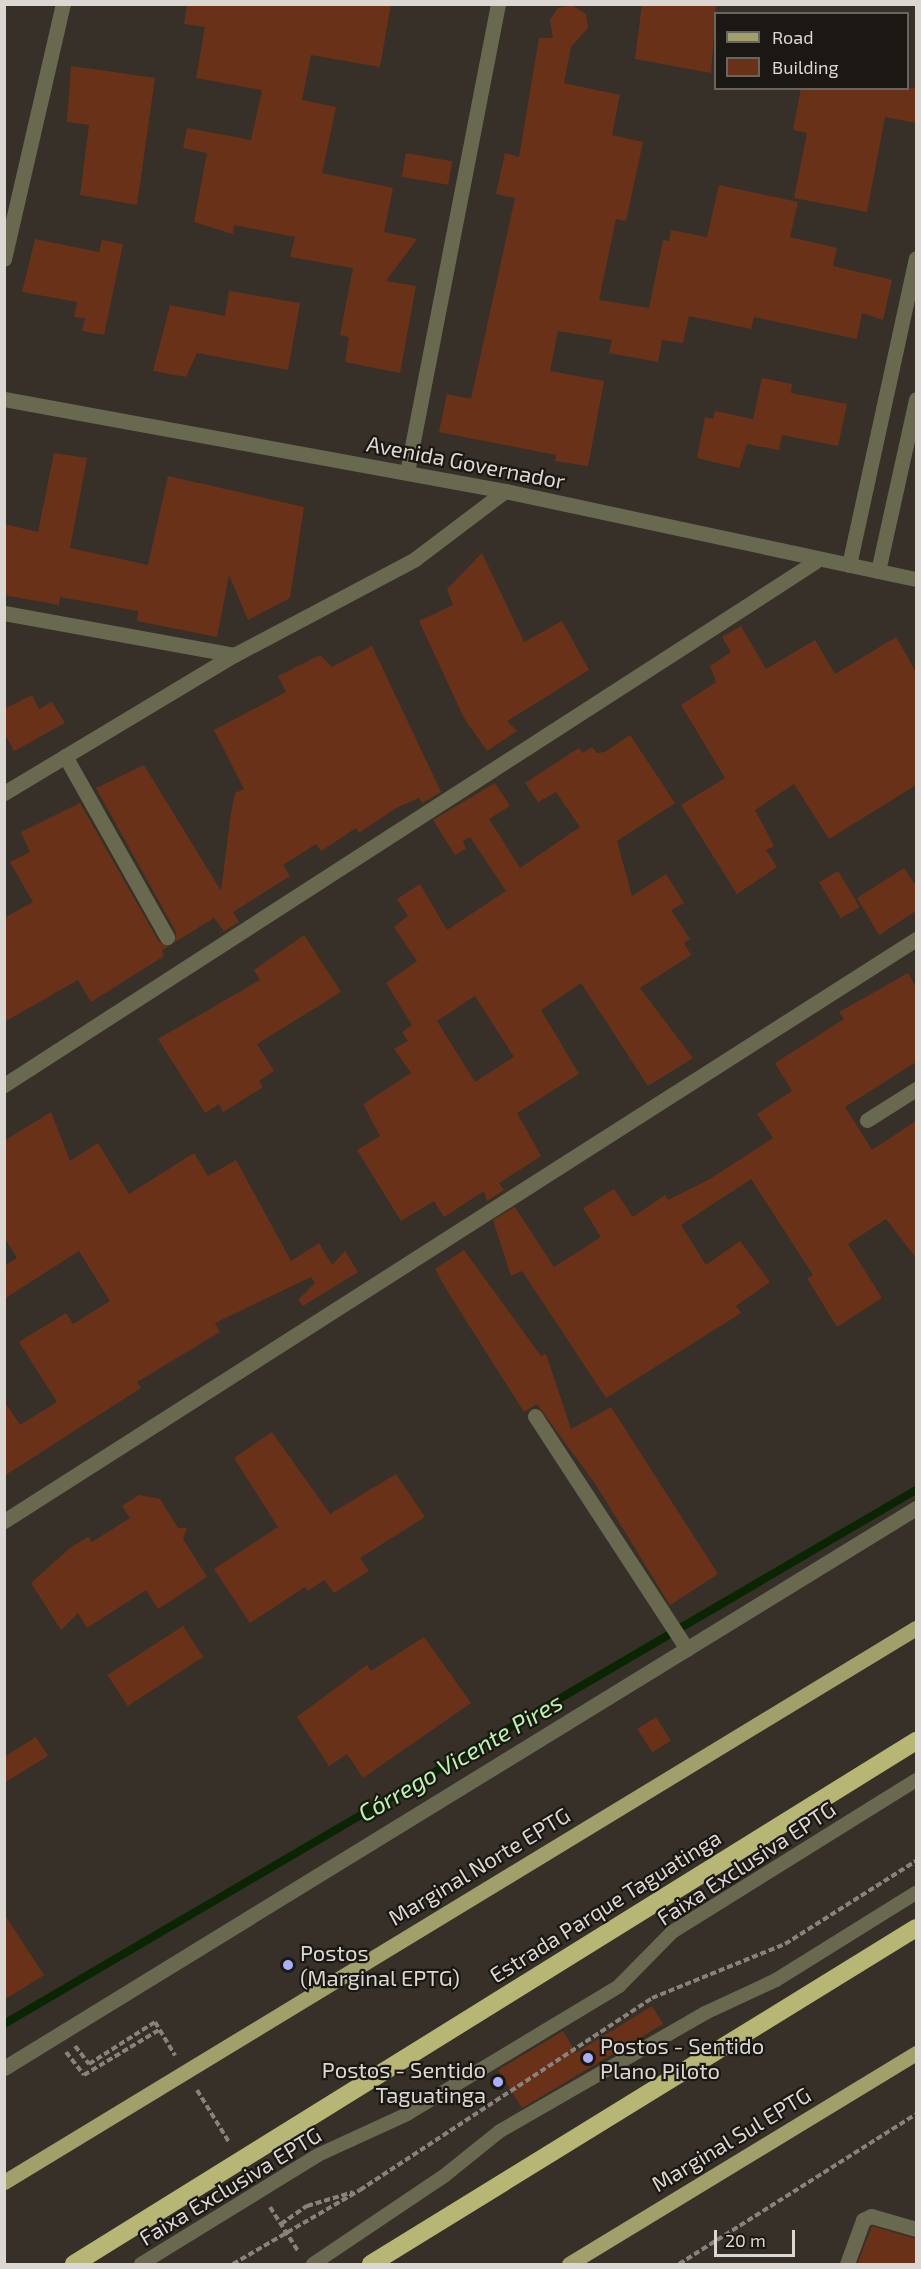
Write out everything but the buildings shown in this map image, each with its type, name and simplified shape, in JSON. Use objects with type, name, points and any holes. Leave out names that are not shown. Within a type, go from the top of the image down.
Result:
[{"type":"highway","name":"Estrada Parque Taguatinga","points":[[74,2265],[916,1741]]},
{"type":"highway","points":[[371,2265],[916,1928]]},
{"type":"main road","name":"Marginal Norte EPTG","points":[[4,2182],[916,1628]]},
{"type":"main road","name":"Marginal Sul EPTG","points":[[569,2265],[916,2053]]},
{"type":"street","points":[[4,259],[63,4]]},
{"type":"street","points":[[407,472],[498,4]]},
{"type":"street","points":[[849,565],[916,258]]},
{"type":"street","name":"Avenida Governador","points":[[4,399],[505,491],[816,561],[849,565],[916,579]]},
{"type":"street","points":[[878,571],[916,399]]},
{"type":"street","points":[[4,793],[234,655],[415,559],[505,491]]},
{"type":"street","points":[[4,1084],[816,561]]},
{"type":"street","points":[[4,613],[234,655]]},
{"type":"street","points":[[65,756],[167,938]]},
{"type":"street","points":[[4,1521],[916,939]]},
{"type":"street","points":[[867,1120],[916,1089]]},
{"type":"street","points":[[535,1416],[687,1649]]},
{"type":"street","points":[[4,2068],[916,1508]]},
{"type":"street","points":[[847,2265],[863,2220],[871,2216],[916,2229]]},
{"type":"lane","name":"Faixa Exclusiva EPTG","points":[[141,2265],[318,2155],[407,2114],[619,1986],[672,1932],[916,1780]]},
{"type":"lane","points":[[313,2265],[444,2176],[500,2131],[705,2013],[776,1980],[916,1893]]},
{"type":"path","points":[[233,2265],[360,2190],[652,1998],[785,1944],[916,1862]]},
{"type":"path","points":[[59,2035],[89,2064],[155,2022]]},
{"type":"path","points":[[59,2035],[84,2075],[159,2030]]},
{"type":"path","points":[[679,2265],[916,2114]]},
{"type":"path","points":[[281,2224],[308,2206],[360,2190]]},
{"type":"waterway","name":"Córrego Vicente Pires","points":[[4,2024],[916,1490]]},
{"type":"place","name":"Postos (Marginal EPTG)","points":[[288,1965]]},
{"type":"place","name":"Postos - Sentido Plano Piloto","points":[[588,2058]]},
{"type":"place","name":"Postos - Sentido Taguatinga","points":[[498,2082]]}]
